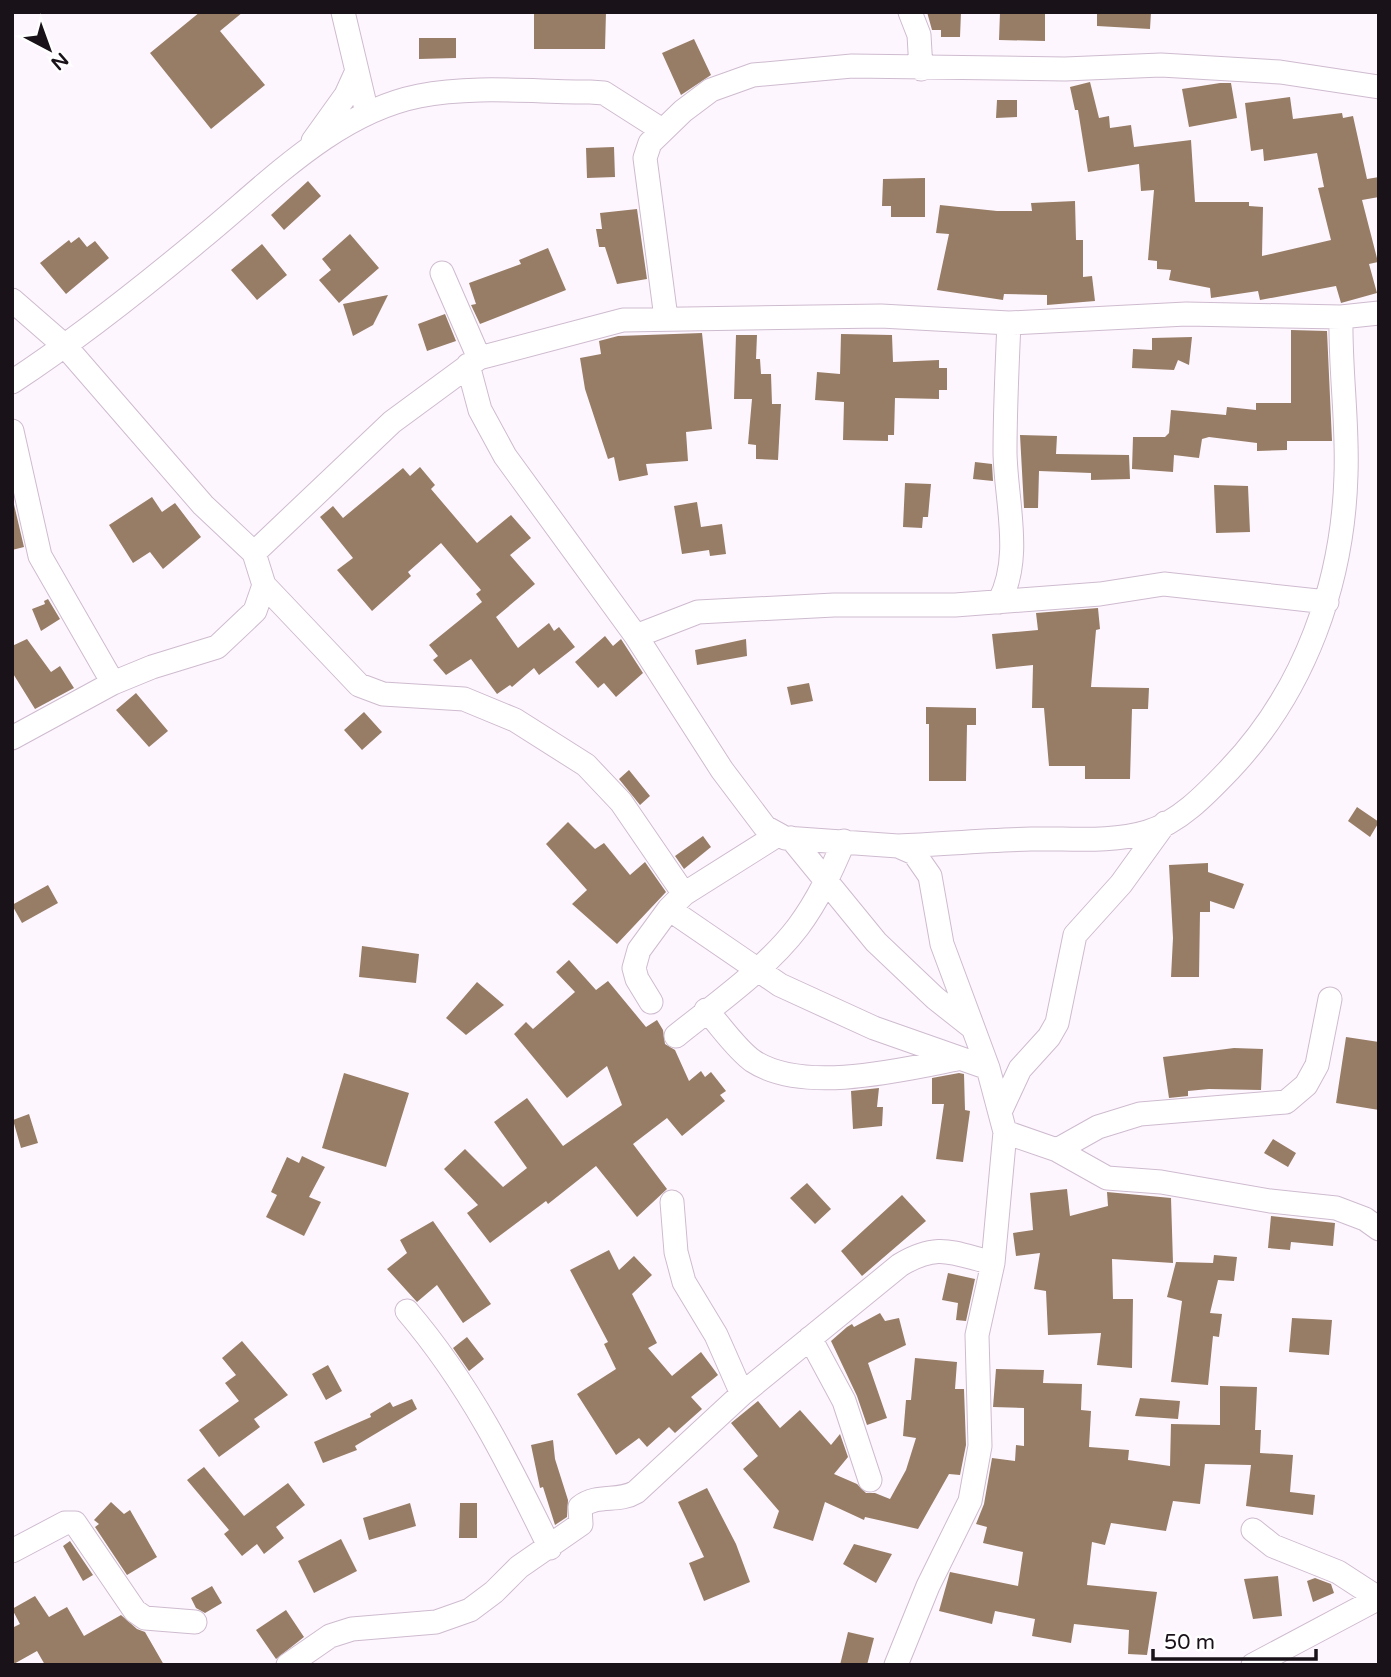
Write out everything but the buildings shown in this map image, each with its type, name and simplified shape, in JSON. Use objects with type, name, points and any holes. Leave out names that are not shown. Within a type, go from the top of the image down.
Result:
[{"type":"street","points":[[343,12],[367,113]]},
{"type":"street","points":[[910,12],[919,35],[921,69]]},
{"type":"street","points":[[666,318],[645,158],[650,143],[711,90],[753,75],[852,66],[921,69],[1161,65],[1280,72],[1379,87]]},
{"type":"street","points":[[305,152],[346,95],[356,73]]},
{"type":"street","points":[[12,382],[66,347],[305,152],[367,113],[418,96],[458,92],[590,92],[604,93],[662,130]]},
{"type":"street","points":[[442,274],[473,361],[480,410],[505,456],[636,636],[730,781],[753,813],[783,837],[827,880],[876,942],[935,998],[973,1028]]},
{"type":"street","points":[[12,300],[66,347],[203,505],[254,553],[264,585],[359,685],[383,694],[464,699],[515,720],[586,765],[621,802],[676,902],[755,971],[874,1028],[988,1068]]},
{"type":"street","points":[[254,553],[392,422],[473,361],[623,320],[881,316],[1009,323],[1186,314],[1341,317],[1379,313]]},
{"type":"street","points":[[651,1002],[636,979],[634,968],[639,950],[676,902],[783,837],[898,846],[967,841],[1122,837],[1148,832],[1203,797],[1254,744],[1307,658],[1327,603],[1346,477],[1341,317]]},
{"type":"street","points":[[999,602],[1008,585],[1011,562],[1005,445],[1009,323]]},
{"type":"street","points":[[12,432],[40,556],[113,683]]},
{"type":"street","points":[[636,636],[698,612],[834,605],[999,602],[1100,594],[1164,584],[1327,603]]},
{"type":"street","points":[[12,738],[113,683],[152,667],[217,647],[255,611],[264,585]]},
{"type":"street","points":[[896,1665],[928,1586],[970,1501],[980,1446],[977,1335],[993,1264],[1002,1122],[1020,1069],[1049,1037],[1057,1023],[1075,934],[1121,884],[1165,823]]},
{"type":"street","points":[[676,1036],[755,971],[796,930],[827,880],[844,841]]},
{"type":"street","points":[[898,846],[914,853],[930,876],[942,944],[988,1068],[1002,1122],[1107,1178],[1161,1182],[1270,1201],[1336,1208],[1365,1219],[1379,1229]]},
{"type":"street","points":[[1057,1150],[1098,1127],[1140,1114],[1286,1102],[1306,1085],[1317,1065],[1330,999]]},
{"type":"street","points":[[706,1010],[753,1061],[791,1077],[811,1079],[893,1072],[957,1059]]},
{"type":"street","points":[[672,1202],[676,1252],[684,1282],[716,1335],[742,1394]]},
{"type":"street","points":[[288,1665],[330,1636],[352,1629],[436,1622],[470,1610],[494,1592],[519,1567],[581,1524],[580,1507],[596,1498],[625,1497],[636,1492],[742,1394],[900,1265],[918,1254],[933,1250],[993,1264]]},
{"type":"street","points":[[407,1311],[430,1338],[485,1417],[550,1548]]},
{"type":"street","points":[[810,1338],[844,1401],[870,1480]]},
{"type":"street","points":[[12,1551],[65,1523],[75,1523],[135,1611],[145,1618],[195,1622]]},
{"type":"street","points":[[1253,1530],[1273,1546],[1338,1572],[1378,1598],[1253,1665]]}]
